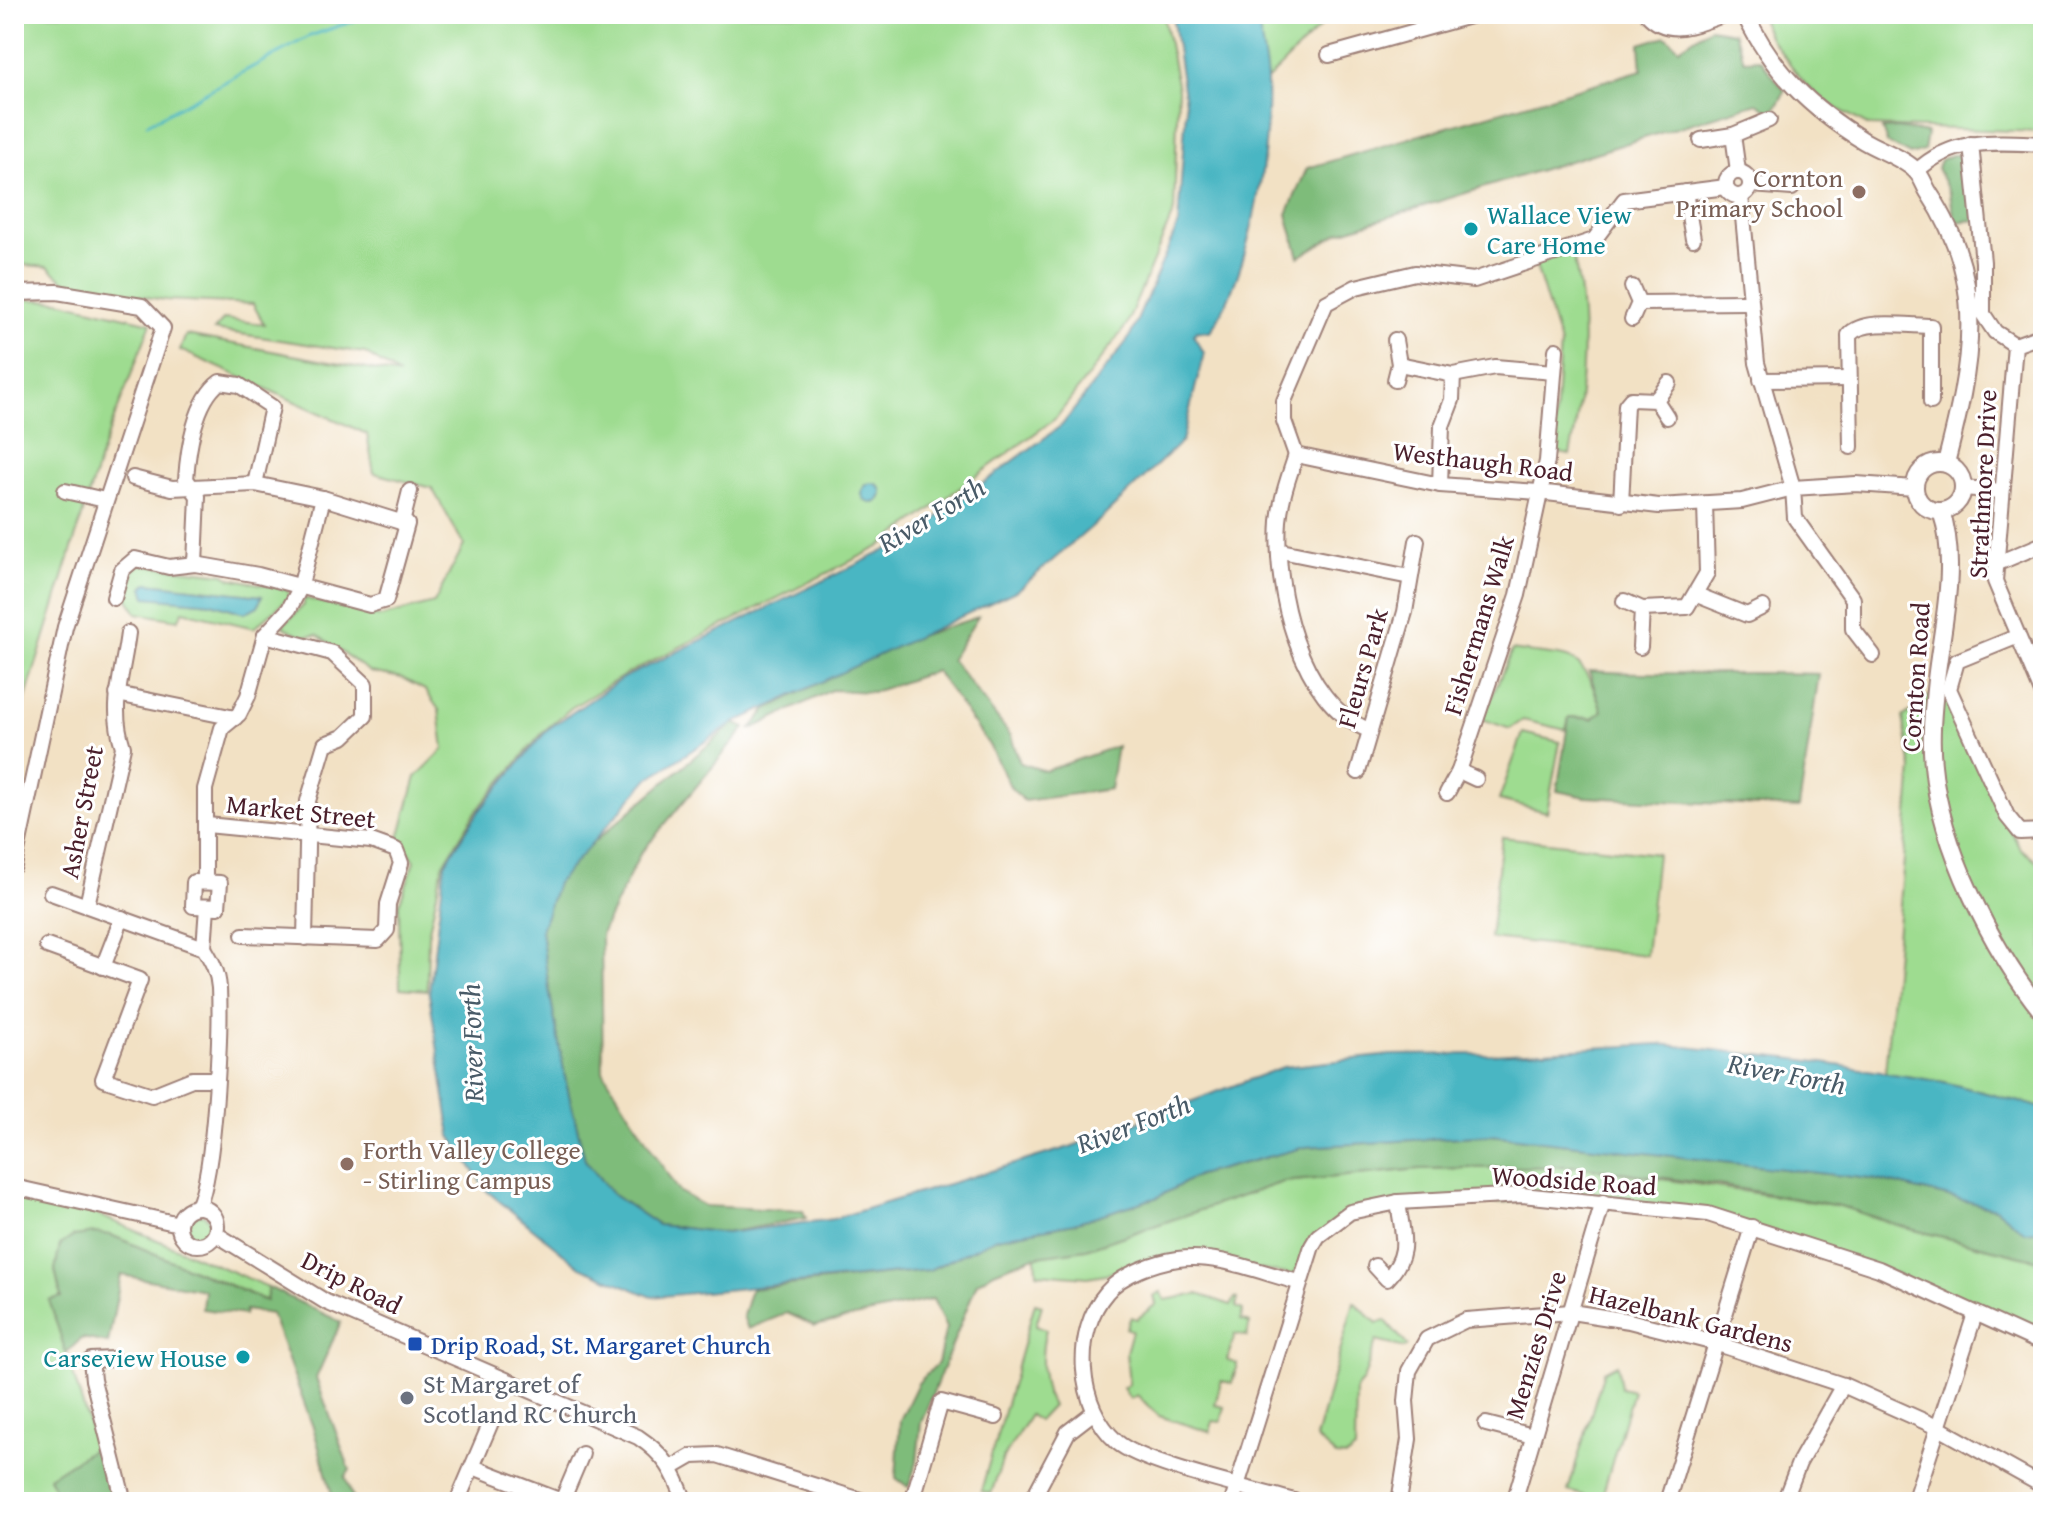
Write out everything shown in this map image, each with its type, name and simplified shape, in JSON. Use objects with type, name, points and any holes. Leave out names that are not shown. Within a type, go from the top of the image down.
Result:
[{"type":"main road","points":[[1745,14],[1759,45],[1791,87],[1819,112],[1917,171],[1941,211],[1961,255],[1968,291],[1968,377],[1946,463]]},
{"type":"main road","points":[[1946,463],[1960,475],[1963,488],[1955,505],[1941,511],[1924,505],[1915,488],[1925,467],[1946,463]]},
{"type":"main road","name":"Cornton Road","points":[[1941,511],[1950,552],[1934,697],[1934,772],[1956,852],[1979,912],[1995,945],[2043,1013]]},
{"type":"street","points":[[1329,55],[1477,14]]},
{"type":"street","points":[[1647,14],[1657,25],[1681,29],[1726,14]]},
{"type":"street","points":[[1701,140],[1733,135],[1769,120]]},
{"type":"street","points":[[1733,135],[1738,171]]},
{"type":"street","points":[[1917,171],[1939,153],[1971,144],[2043,144]]},
{"type":"street","points":[[1971,144],[1983,262],[1983,314],[1995,332],[2015,345],[2043,335]]},
{"type":"street","points":[[1738,171],[1728,176],[1726,187],[1730,193],[1792,188]]},
{"type":"street","points":[[1738,171],[1749,177],[1746,190],[1748,302],[1761,380],[1793,488],[1795,518],[1853,599],[1853,629],[1873,655]]},
{"type":"street","points":[[1369,730],[1333,707],[1302,658],[1287,605],[1281,551],[1279,522],[1296,455],[1284,421],[1284,401],[1326,303],[1356,287],[1415,273],[1474,280],[1594,240],[1624,200],[1726,187]]},
{"type":"street","points":[[1685,192],[1693,239]]},
{"type":"street","points":[[1632,287],[1639,303],[1632,319]]},
{"type":"street","points":[[14,293],[57,292],[142,306],[163,328],[65,627],[14,866]]},
{"type":"street","points":[[1639,303],[1748,302]]},
{"type":"street","points":[[1851,447],[1848,379],[1849,335],[1852,331],[1866,327],[1931,326],[1931,402]]},
{"type":"street","points":[[1395,340],[1399,364],[1395,380]]},
{"type":"street","name":"Strathmore Drive","points":[[2015,345],[1995,581],[2043,695]]},
{"type":"street","name":"Fishermans Walk","points":[[1447,793],[1459,771],[1518,595],[1548,454],[1547,424],[1556,350]]},
{"type":"street","points":[[1399,364],[1453,375],[1495,367],[1554,372]]},
{"type":"street","points":[[1440,485],[1442,426],[1452,400],[1453,375]]},
{"type":"street","points":[[1761,380],[1848,379]]},
{"type":"street","points":[[195,564],[198,496],[186,479],[187,462],[200,411],[214,387],[227,381],[272,407],[255,484]]},
{"type":"street","points":[[1656,400],[1669,383]]},
{"type":"street","points":[[1621,504],[1626,405],[1631,399],[1656,400]]},
{"type":"street","points":[[1656,400],[1667,417]]},
{"type":"street","name":"Westhaugh Road","points":[[1296,455],[1440,485],[1538,492],[1621,504],[1742,501],[1793,488],[1856,484],[1915,488]]},
{"type":"street","points":[[114,598],[122,570],[135,559],[169,567],[195,564],[258,575],[370,605],[386,600],[407,524],[323,498],[255,484],[172,488],[133,478]]},
{"type":"street","points":[[1963,488],[2001,491]]},
{"type":"street","points":[[65,491],[105,500]]},
{"type":"street","points":[[402,523],[410,491]]},
{"type":"street","points":[[204,948],[207,907],[218,907],[220,883],[205,882],[205,789],[222,728],[235,718],[248,696],[265,635],[289,609],[300,588],[323,498]]},
{"type":"street","points":[[1624,601],[1642,609],[1687,607],[1697,595],[1707,573],[1705,504]]},
{"type":"street","name":"Fleurs Park","points":[[1358,772],[1405,612],[1417,541]]},
{"type":"street","points":[[1998,563],[2043,544]]},
{"type":"street","name":"Fleurs Park","points":[[1281,551],[1410,577]]},
{"type":"street","points":[[1697,595],[1747,615],[1763,607]]},
{"type":"street","points":[[1640,647],[1642,609]]},
{"type":"street","name":"Asher Street","points":[[87,905],[123,747],[115,723],[128,633]]},
{"type":"street","points":[[265,635],[332,653],[365,684],[365,716],[343,737],[325,744],[308,801],[306,833],[309,878],[305,938]]},
{"type":"street","points":[[2016,637],[1957,661],[1949,689],[2007,816],[2020,832],[2043,831]]},
{"type":"street","points":[[117,694],[235,718]]},
{"type":"street","points":[[1459,771],[1476,779]]},
{"type":"street","name":"Market Street","points":[[207,825],[306,833],[387,845],[396,850],[401,863],[388,904],[387,930],[378,940],[243,935]]},
{"type":"street","points":[[51,893],[204,948],[214,963],[219,987],[212,1129],[203,1196],[198,1207],[188,1210],[179,1224],[182,1236],[191,1244],[208,1243],[216,1234]]},
{"type":"street","points":[[103,967],[122,918]]},
{"type":"street","points":[[47,946],[140,980],[103,1079],[152,1095],[192,1079],[214,1079]]},
{"type":"street","points":[[14,1187],[179,1224]]},
{"type":"street","name":"Woodside Road","points":[[1232,1502],[1298,1282],[1318,1236],[1350,1212],[1398,1202],[1522,1195],[1708,1214],[1879,1269],[2043,1344]]},
{"type":"street","points":[[1375,1266],[1387,1279],[1401,1264],[1404,1245],[1398,1202]]},
{"type":"street","name":"Menzies Drive","points":[[1514,1502],[1603,1202]]},
{"type":"street","name":"Drip Road","points":[[198,1207],[214,1216],[216,1234],[326,1302],[638,1437],[659,1451],[673,1467]]},
{"type":"street","points":[[1667,1502],[1752,1227]]},
{"type":"street","points":[[1297,1502],[1147,1458],[1119,1444],[1094,1412],[1084,1372],[1087,1326],[1105,1294],[1115,1284],[1156,1265],[1200,1258],[1298,1282]]},
{"type":"street","name":"Hazelbank Gardens","points":[[1399,1502],[1409,1439],[1406,1401],[1409,1371],[1427,1339],[1466,1320],[1571,1312],[1629,1321],[1715,1343],[1843,1385],[1937,1427],[2043,1486]]},
{"type":"street","points":[[1914,1502],[1975,1314]]},
{"type":"street","points":[[113,1359],[91,1360],[93,1380],[124,1502]]},
{"type":"street","points":[[1784,1502],[1799,1463],[1843,1385]]},
{"type":"street","points":[[912,1502],[941,1402],[996,1417]]},
{"type":"street","points":[[1031,1502],[1068,1432],[1094,1412]]},
{"type":"street","points":[[457,1502],[492,1420]]},
{"type":"street","points":[[1486,1424],[1533,1436]]},
{"type":"street","points":[[473,1467],[563,1501],[582,1454]]},
{"type":"street","points":[[685,1502],[673,1467],[692,1456],[717,1455],[867,1502]]},
{"type":"green space","points":[[14,14],[1163,14],[1178,89],[1174,211],[1126,326],[1056,418],[879,547],[628,673],[571,708],[544,731],[477,810],[443,865],[428,935],[427,990],[400,988],[399,904],[415,861],[399,838],[416,777],[444,749],[439,710],[425,690],[402,678],[370,672],[317,635],[302,636],[282,626],[304,605],[304,598],[381,617],[434,603],[464,545],[432,488],[374,473],[367,434],[180,350],[186,335],[399,375],[365,353],[214,330],[224,319],[264,324],[253,304],[165,300],[68,284],[48,267],[14,264]]},
{"type":"green space","points":[[1256,14],[1333,14],[1267,80]]},
{"type":"green space","points":[[1759,14],[2043,14],[2043,132],[1869,126],[1829,104],[1807,86],[1770,38]]},
{"type":"green space","points":[[1710,28],[1734,32],[1744,60],[1760,59],[1785,91],[1773,113],[1757,103],[1340,232],[1299,257],[1287,214],[1307,168],[1642,70],[1640,44],[1666,36],[1679,48]]},
{"type":"green space","points":[[1898,128],[1927,133],[1924,151],[1910,155],[1887,143],[1882,129]]},
{"type":"green space","points":[[1952,155],[1965,155],[1976,220],[1955,222],[1950,194],[1937,168],[1940,160]]},
{"type":"green space","points":[[1572,252],[1581,301],[1583,354],[1579,406],[1570,455],[1553,452],[1560,344],[1535,263]]},
{"type":"green space","points":[[14,299],[59,301],[151,323],[104,445],[14,736]]},
{"type":"green space","points":[[136,564],[225,574],[230,578],[286,589],[291,596],[254,628],[183,611],[178,620],[137,613],[126,596]],"holes":[[[148,583],[262,596],[245,613],[211,603],[153,597],[143,587]]]},
{"type":"green space","points":[[978,617],[951,659],[1011,736],[1020,763],[1045,771],[1117,746],[1110,789],[1024,801],[1011,788],[989,745],[936,671],[873,692],[831,690],[750,730],[767,709],[897,643]]},
{"type":"green space","points":[[1512,650],[1572,660],[1588,676],[1602,711],[1592,718],[1569,717],[1566,730],[1523,720],[1510,729],[1482,719]]},
{"type":"green space","points":[[1589,671],[1819,674],[1799,808],[1586,797],[1557,791],[1569,717],[1593,719],[1602,711]]},
{"type":"green space","points":[[1942,686],[2019,847],[2043,867],[2043,1108],[1944,1082],[1885,1073],[1912,769],[1903,717]]},
{"type":"green space","points":[[734,723],[745,728],[640,854],[601,934],[603,1071],[678,1191],[705,1206],[803,1211],[806,1218],[726,1233],[658,1225],[612,1194],[585,1160],[566,1082],[541,930],[557,883],[580,854]]},
{"type":"green space","points":[[1523,733],[1560,742],[1547,812],[1499,800]]},
{"type":"green space","points":[[1502,837],[1657,854],[1646,955],[1490,938]]},
{"type":"green space","points":[[1491,1135],[1878,1180],[1995,1208],[2025,1232],[2043,1230],[2043,1261],[1910,1229],[1840,1206],[1576,1166],[1420,1169],[1283,1182],[1086,1249],[1032,1257],[994,1272],[977,1283],[921,1423],[917,1462],[908,1487],[896,1478],[900,1420],[918,1383],[938,1363],[946,1328],[933,1299],[815,1326],[787,1313],[748,1329],[743,1316],[751,1289],[929,1270],[997,1238],[1074,1223],[1158,1197],[1198,1175],[1306,1147]]},
{"type":"green space","points":[[1576,1166],[1840,1206],[1910,1229],[2043,1261],[2043,1340],[1877,1266],[1699,1211],[1601,1199],[1360,1207],[1305,1251],[1294,1275],[1167,1255],[1121,1271],[1088,1277],[1037,1273],[1036,1256],[1086,1249],[1283,1182],[1420,1169]]},
{"type":"green space","points":[[14,1194],[82,1208],[268,1287],[267,1301],[111,1235],[55,1270],[61,1297],[50,1301],[96,1447],[49,1477],[61,1502],[14,1502]]},
{"type":"green space","points":[[199,1214],[207,1218],[211,1226],[207,1234],[199,1238],[191,1234],[187,1226],[191,1218]]},
{"type":"green space","points":[[95,1233],[111,1235],[266,1301],[268,1287],[341,1322],[316,1378],[350,1470],[345,1477],[354,1502],[334,1502],[314,1430],[271,1314],[245,1310],[244,1315],[202,1309],[204,1290],[121,1275],[108,1343],[82,1338],[66,1353],[49,1300],[61,1297],[55,1270],[60,1245],[74,1236]]},
{"type":"green space","points":[[1161,1292],[1165,1300],[1198,1294],[1231,1305],[1235,1298],[1238,1299],[1236,1307],[1243,1310],[1241,1320],[1250,1323],[1247,1336],[1235,1334],[1227,1360],[1237,1364],[1232,1383],[1221,1381],[1215,1405],[1225,1407],[1221,1422],[1213,1421],[1210,1432],[1159,1416],[1137,1395],[1130,1399],[1123,1388],[1129,1384],[1126,1352],[1132,1331],[1126,1328],[1131,1317],[1137,1319],[1156,1304],[1154,1296]]},
{"type":"green space","points":[[1354,1302],[1377,1323],[1385,1320],[1408,1346],[1405,1348],[1376,1341],[1363,1381],[1356,1389],[1355,1450],[1346,1457],[1336,1456],[1316,1438]]},
{"type":"green space","points":[[1035,1303],[1042,1305],[1036,1325],[1046,1329],[1042,1369],[1052,1406],[1038,1421],[1030,1415],[1003,1458],[991,1494],[981,1491]]},
{"type":"green space","points":[[1617,1364],[1621,1388],[1633,1391],[1601,1500],[1568,1491],[1604,1371]]},
{"type":"green space","points":[[96,1447],[111,1490],[109,1502],[61,1502],[49,1477]]},
{"type":"water","name":"River Forth","points":[[1172,14],[1256,14],[1267,81],[1261,177],[1247,245],[1237,278],[1210,332],[1197,331],[1193,335],[1204,353],[1182,441],[1102,518],[1018,590],[734,723],[648,779],[557,883],[541,930],[566,1082],[585,1160],[612,1194],[658,1225],[726,1233],[833,1219],[1070,1147],[1283,1067],[1391,1055],[1492,1054],[1659,1044],[1804,1060],[1944,1082],[2043,1108],[2043,1230],[2025,1232],[1995,1208],[1878,1180],[1491,1135],[1306,1147],[1198,1175],[1158,1197],[1074,1223],[997,1238],[929,1270],[652,1297],[580,1267],[487,1191],[451,1136],[429,993],[445,864],[479,811],[548,729],[623,678],[905,541],[1062,425],[1130,337],[1178,225],[1186,109]]},
{"type":"water","points":[[872,483],[879,486],[882,493],[879,500],[872,503],[865,500],[862,493],[865,486]]},
{"type":"water","points":[[148,583],[262,596],[258,606],[245,613],[211,603],[146,597],[143,587]]},
{"type":"waterway","points":[[147,124],[310,36],[373,14]]},
{"type":"place","name":"Cornton Primary School","points":[[1859,192]]},
{"type":"place","name":"Wallace View Care Home","points":[[1471,229]]},
{"type":"place","name":"Forth Valley College - Stirling Campus","points":[[347,1164]]},
{"type":"place","name":"Drip Road, St. Margaret Church","points":[[415,1344]]},
{"type":"place","name":"Carseview House","points":[[243,1357]]},
{"type":"place","name":"St Margaret of Scotland RC Church","points":[[407,1398]]}]
